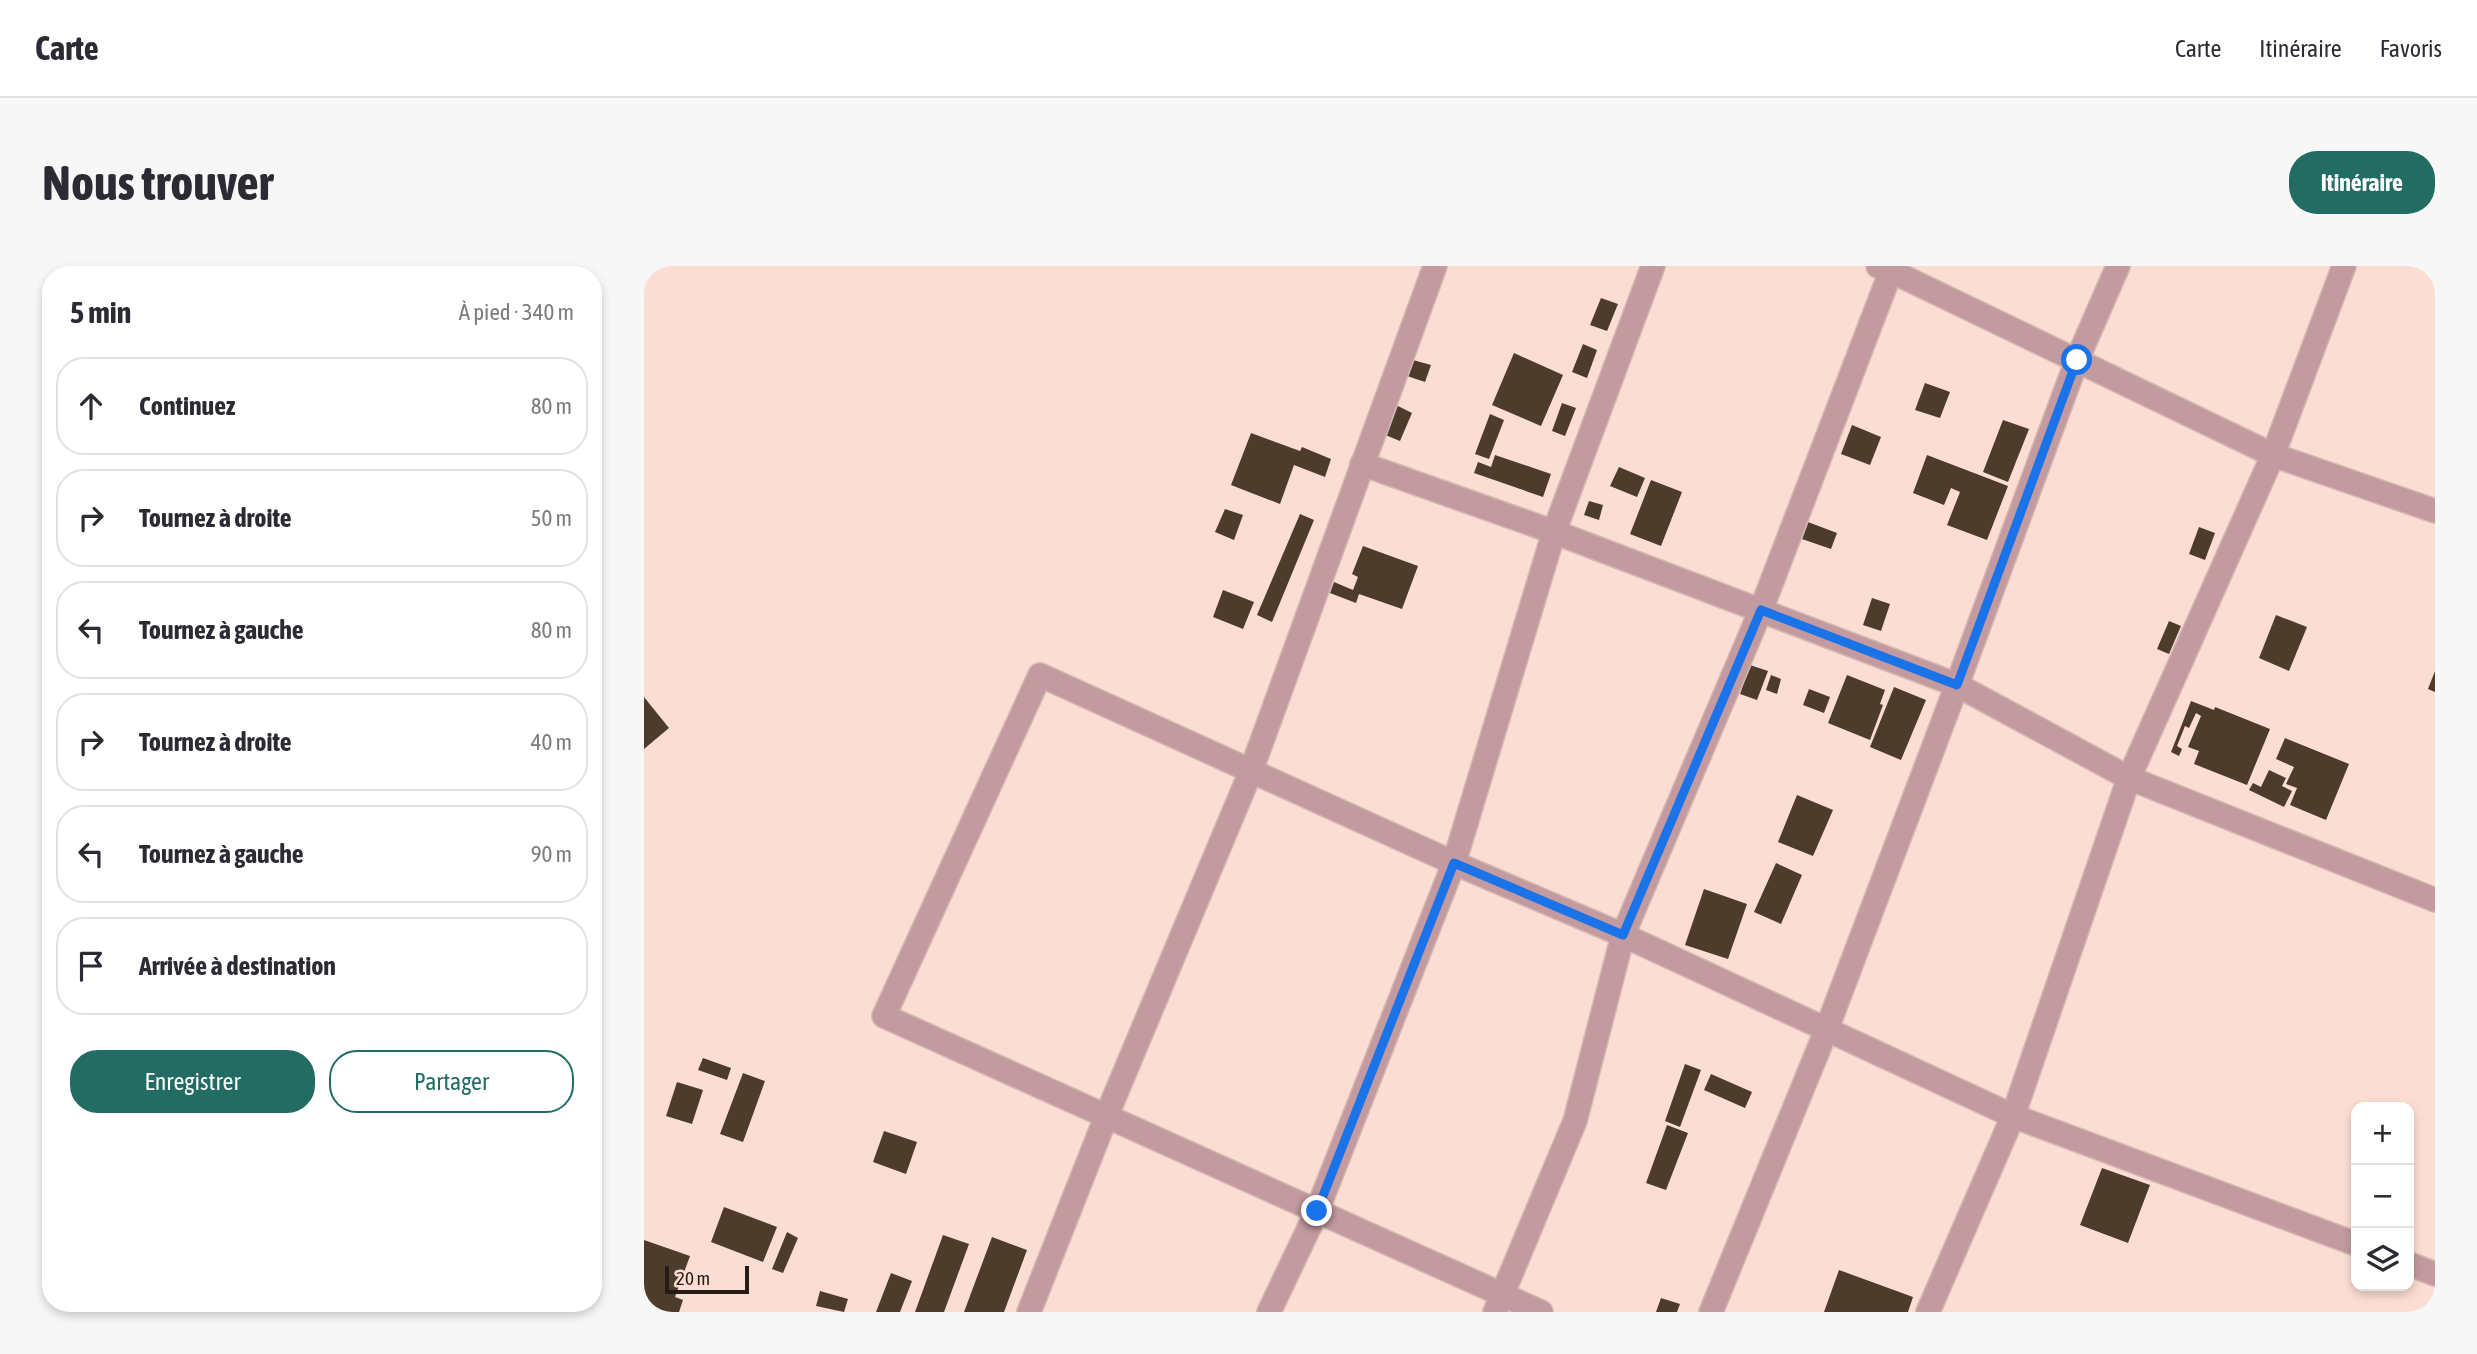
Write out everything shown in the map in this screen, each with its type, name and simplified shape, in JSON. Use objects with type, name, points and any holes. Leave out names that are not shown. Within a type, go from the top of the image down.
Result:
[{"type":"street","points":[[1029,1312],[1106,1117],[1251,771],[1435,266]]},
{"type":"street","points":[[1269,1312],[1317,1211],[1454,863],[1555,532],[1653,266]]},
{"type":"street","points":[[1711,1312],[1826,1031],[2077,360],[2118,266]]},
{"type":"street","points":[[1928,1312],[2013,1116],[2129,778],[2273,455],[2344,266]]},
{"type":"street","points":[[1499,1303],[1575,1121],[1623,935],[1761,610],[1884,268],[2273,455],[2435,511]]},
{"type":"street","points":[[1362,464],[1555,532],[1957,685],[2129,778],[2435,900]]},
{"type":"street","points":[[1541,1312],[1499,1303],[1317,1211],[884,1016],[1040,675],[1454,863],[1623,935],[2013,1116],[2351,1242]]},
{"type":"street","points":[[2414,1266],[2435,1274]]},
{"type":"building","points":[[1601,298],[1618,304],[1607,331],[1590,325]]},
{"type":"building","points":[[1583,344],[1597,350],[1587,378],[1572,372]]},
{"type":"building","points":[[1514,353],[1563,375],[1541,426],[1492,405]]},
{"type":"building","points":[[1413,360],[1431,365],[1425,382],[1407,376]]},
{"type":"building","points":[[1925,383],[1950,392],[1940,418],[1915,410]]},
{"type":"building","points":[[1562,403],[1576,408],[1565,436],[1552,431]]},
{"type":"building","points":[[1396,405],[1412,413],[1400,441],[1383,434]]},
{"type":"building","points":[[1490,414],[1504,420],[1489,459],[1475,454]]},
{"type":"building","points":[[2003,420],[2029,429],[2008,482],[1983,472]]},
{"type":"building","points":[[1852,425],[1881,437],[1870,465],[1841,454]]},
{"type":"building","points":[[1251,433],[1300,451],[1302,447],[1331,459],[1325,477],[1294,465],[1280,504],[1231,485]]},
{"type":"building","points":[[1495,455],[1551,474],[1543,497],[1474,473],[1478,462],[1491,467]]},
{"type":"building","points":[[1927,455],[2008,486],[1987,540],[1947,525],[1960,492],[1951,488],[1944,505],[1913,493]]},
{"type":"building","points":[[1619,467],[1645,478],[1637,497],[1610,486]]},
{"type":"building","points":[[1651,480],[1682,492],[1661,546],[1630,534]]},
{"type":"building","points":[[1589,501],[1603,505],[1599,520],[1584,515]]},
{"type":"building","points":[[1225,509],[1243,515],[1234,540],[1215,532]]},
{"type":"building","points":[[1300,514],[1314,520],[1272,622],[1257,615]]},
{"type":"building","points":[[1808,522],[1837,533],[1831,549],[1802,539]]},
{"type":"building","points":[[2199,527],[2215,533],[2205,560],[2189,554]]},
{"type":"building","points":[[1363,546],[1418,566],[1402,609],[1359,594],[1356,603],[1330,593],[1334,582],[1353,590],[1358,577],[1352,574]]},
{"type":"building","points":[[1223,590],[1254,602],[1243,629],[1213,617]]},
{"type":"building","points":[[1872,598],[1890,604],[1881,631],[1863,625]]},
{"type":"building","points":[[2276,615],[2307,627],[2289,671],[2259,658]]},
{"type":"building","points":[[2169,621],[2181,626],[2169,654],[2157,649]]},
{"type":"building","points":[[1750,665],[1768,671],[1757,700],[1740,694]]},
{"type":"building","points":[[2435,671],[2435,692],[2428,689]]},
{"type":"building","points":[[1771,675],[1781,679],[1777,694],[1766,690]]},
{"type":"building","points":[[1847,675],[1885,690],[1880,704],[1883,705],[1870,740],[1828,723]]},
{"type":"building","points":[[1894,687],[1926,700],[1901,760],[1870,747]]},
{"type":"building","points":[[1809,689],[1830,697],[1824,713],[1803,705]]},
{"type":"building","points":[[644,697],[669,728],[644,749]]},
{"type":"building","points":[[2191,701],[2214,710],[2215,707],[2270,729],[2247,785],[2194,764],[2199,751],[2188,747],[2201,716],[2196,713],[2189,728],[2185,726],[2177,746],[2182,749],[2179,756],[2171,752]]},
{"type":"building","points":[[2285,738],[2349,764],[2326,820],[2290,805],[2297,788],[2286,784],[2294,767],[2276,759]]},
{"type":"building","points":[[2269,770],[2286,778],[2282,786],[2292,791],[2284,807],[2249,790],[2253,783],[2261,787]]},
{"type":"building","points":[[1797,795],[1833,810],[1813,856],[1778,842]]},
{"type":"building","points":[[1776,863],[1802,875],[1781,924],[1754,912]]},
{"type":"building","points":[[1704,889],[1747,904],[1728,959],[1685,945]]},
{"type":"building","points":[[703,1058],[731,1068],[727,1080],[698,1070]]},
{"type":"building","points":[[1685,1064],[1701,1070],[1680,1127],[1665,1121]]},
{"type":"building","points":[[743,1073],[765,1081],[743,1142],[720,1134]]},
{"type":"building","points":[[1711,1074],[1752,1092],[1745,1108],[1704,1090]]},
{"type":"building","points":[[677,1082],[703,1090],[692,1124],[666,1116]]},
{"type":"building","points":[[1667,1125],[1688,1133],[1666,1190],[1646,1183]]},
{"type":"building","points":[[884,1131],[917,1142],[906,1174],[873,1162]]},
{"type":"building","points":[[2102,1168],[2150,1185],[2128,1243],[2080,1225]]},
{"type":"building","points":[[724,1207],[777,1227],[763,1262],[711,1242]]},
{"type":"building","points":[[787,1232],[798,1238],[783,1273],[772,1269]]},
{"type":"building","points":[[943,1235],[969,1244],[944,1312],[915,1312]]},
{"type":"building","points":[[992,1237],[1027,1250],[1004,1312],[964,1312]]},
{"type":"building","points":[[644,1240],[690,1256],[675,1297],[683,1300],[679,1312],[653,1312],[644,1309]]},
{"type":"building","points":[[1839,1270],[1913,1297],[1908,1312],[1824,1312]]},
{"type":"building","points":[[891,1273],[912,1281],[900,1312],[876,1312]]},
{"type":"building","points":[[820,1291],[848,1299],[844,1312],[816,1306]]},
{"type":"building","points":[[1661,1298],[1680,1304],[1677,1312],[1656,1312]]},
{"type":"route","points":[[1317,1211],[1454,863],[1623,935],[1761,610],[1957,685],[2077,360]]}]
